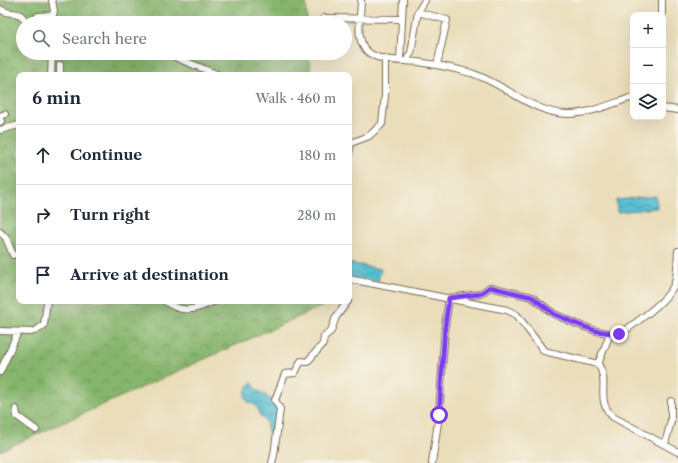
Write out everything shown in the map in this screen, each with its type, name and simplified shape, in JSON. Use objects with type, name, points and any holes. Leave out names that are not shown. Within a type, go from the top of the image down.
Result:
[{"type":"street","points":[[38,16],[53,15],[52,0]]},
{"type":"street","points":[[362,0],[360,41],[365,50],[372,55],[472,73],[493,82],[536,106],[555,112],[568,114],[589,111],[630,98]]},
{"type":"street","points":[[400,60],[403,0]]},
{"type":"street","points":[[408,61],[408,57],[411,53],[418,12],[425,0]]},
{"type":"street","points":[[662,0],[662,12]]},
{"type":"street","points":[[0,10],[20,14],[23,16]]},
{"type":"street","points":[[418,12],[447,20],[437,66]]},
{"type":"street","points":[[352,18],[399,19]]},
{"type":"street","points":[[352,143],[369,136],[382,124],[385,96],[385,58]]},
{"type":"street","points":[[51,72],[52,60]]},
{"type":"street","points":[[182,60],[212,72]]},
{"type":"street","points":[[60,65],[60,72]]},
{"type":"street","points":[[666,108],[678,110]]},
{"type":"street","points":[[0,130],[16,127]]},
{"type":"street","points":[[0,232],[6,238],[13,255]]},
{"type":"street","points":[[449,298],[480,294],[490,287],[532,297],[554,314],[577,324],[610,334],[619,334],[638,322],[667,295],[675,283],[678,251]]},
{"type":"street","points":[[352,280],[506,310],[517,315],[544,351],[598,364],[603,371],[603,400],[605,409],[613,417],[678,452]]},
{"type":"street","points":[[432,463],[439,415],[445,326],[449,298]]},
{"type":"street","points":[[0,331],[18,332],[37,330],[44,325],[47,304]]},
{"type":"street","points":[[169,304],[178,310],[197,308],[208,304]]},
{"type":"street","points":[[272,463],[280,409],[275,400],[282,379],[285,374],[295,373],[301,361],[307,362],[319,349],[324,337],[331,331],[336,317],[345,304]]},
{"type":"street","points":[[0,372],[18,332]]},
{"type":"street","points":[[598,364],[610,334]]},
{"type":"street","points":[[665,444],[671,421],[671,401]]},
{"type":"street","points":[[16,409],[17,416],[36,430]]},
{"type":"green space","points":[[0,0],[306,0],[307,16],[16,16],[16,60],[310,60],[311,72],[16,72],[16,304],[325,305],[0,451]]},
{"type":"water","points":[[656,196],[657,208],[617,212],[616,200]]},
{"type":"water","points":[[352,264],[381,269],[378,282],[352,278]]},
{"type":"water","points":[[252,382],[257,390],[275,402],[278,408],[275,435],[272,438],[268,432],[266,422],[259,414],[257,408],[255,405],[248,402],[245,397],[246,389]]},
{"type":"route","points":[[439,415],[445,326],[449,298],[480,294],[490,287],[532,297],[554,314],[596,331],[619,334]]}]
